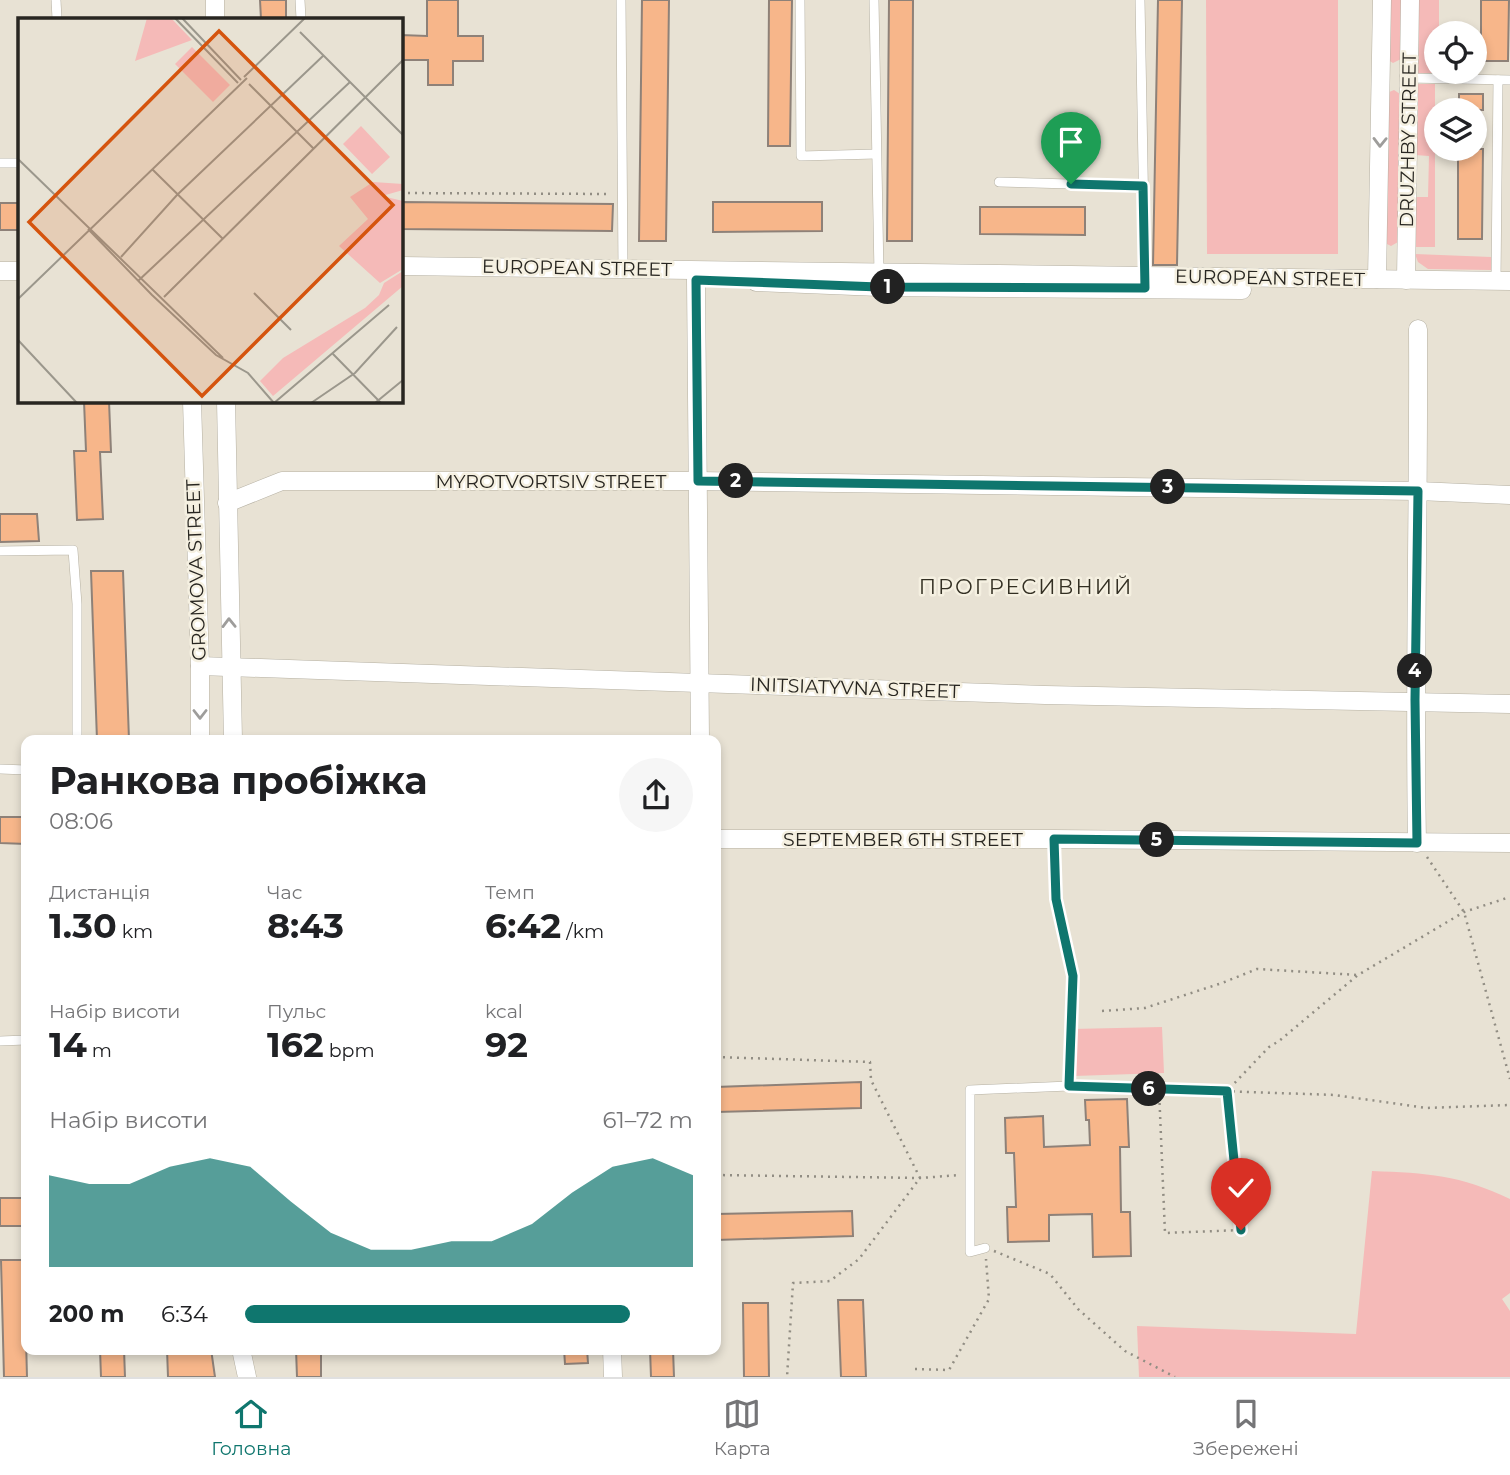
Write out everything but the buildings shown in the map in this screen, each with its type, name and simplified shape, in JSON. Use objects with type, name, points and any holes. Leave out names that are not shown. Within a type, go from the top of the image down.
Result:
[{"type":"street","points":[[215,0],[215,18]]},
{"type":"street","name":"DRUZHBY STREET","points":[[1377,279],[1382,0]]},
{"type":"street","name":"DRUZHBY STREET","points":[[1406,280],[1410,0]]},
{"type":"street","points":[[1381,61],[1386,68],[1394,72],[1404,69],[1408,78],[1404,87],[1395,82],[1386,85],[1381,91]]},
{"type":"street","points":[[402,269],[879,287],[1434,292]]},
{"type":"street","name":"EUROPEAN STREET","points":[[402,269],[1503,281]]},
{"type":"street","points":[[0,271],[18,271]]},
{"type":"street","points":[[696,280],[700,735]]},
{"type":"street","points":[[1417,843],[1415,700],[1418,329]]},
{"type":"street","name":"GROMOVA STREET","points":[[192,402],[200,735]]},
{"type":"street","name":"GROMOVA STREET","points":[[226,402],[233,735]]},
{"type":"street","name":"MYROTVORTSIV STREET","points":[[227,503],[282,481],[698,481],[1418,491],[1510,495]]},
{"type":"street","name":"INITSIATYVNA STREET","points":[[200,666],[1045,695],[1415,700],[1510,704]]},
{"type":"street","name":"SEPTEMBER 6TH STREET","points":[[721,839],[1510,843]]},
{"type":"street","points":[[242,1355],[247,1377]]},
{"type":"street","points":[[612,1355],[613,1377]]},
{"type":"lane","points":[[56,0],[57,18]]},
{"type":"lane","points":[[300,0],[301,18]]},
{"type":"lane","points":[[621,0],[623,276]]},
{"type":"lane","points":[[800,0],[801,156],[876,155]]},
{"type":"lane","points":[[874,0],[879,287]]},
{"type":"lane","points":[[1140,0],[1145,288]]},
{"type":"lane","points":[[1408,78],[1510,80]]},
{"type":"lane","points":[[1498,80],[1503,281]]},
{"type":"lane","points":[[0,163],[18,163]]},
{"type":"lane","points":[[999,183],[1143,186]]},
{"type":"lane","points":[[0,551],[73,550],[77,735]]},
{"type":"lane","points":[[0,769],[21,770]]},
{"type":"lane","points":[[985,1248],[970,1252],[970,1090],[1069,1086],[1073,976],[1056,899],[1054,839]]},
{"type":"lane","points":[[0,1041],[21,1040]]},
{"type":"path","points":[[402,193],[622,195]]},
{"type":"path","points":[[1417,843],[1464,912],[1510,1079]]},
{"type":"path","points":[[1159,1089],[1165,1233],[1241,1230],[1227,1091],[1269,1046],[1279,1041],[1358,975],[1464,912],[1510,897]]},
{"type":"path","points":[[1102,1011],[1145,1008],[1257,969],[1358,975]]},
{"type":"path","points":[[721,1056],[870,1062],[871,1080],[920,1178]]},
{"type":"path","points":[[1069,1086],[1335,1095],[1426,1108],[1510,1105]]},
{"type":"path","points":[[721,1175],[920,1178],[970,1174]]},
{"type":"path","points":[[787,1377],[793,1283],[830,1281],[859,1259],[920,1178]]},
{"type":"path","points":[[915,1369],[949,1370],[989,1299],[985,1248],[1050,1274],[1078,1309],[1125,1351],[1175,1377]]},
{"type":"shaded area","points":[[1206,0],[1338,0],[1338,254],[1207,254]]},
{"type":"shaded area","points":[[1388,0],[1403,0],[1401,59],[1393,63],[1388,60]]},
{"type":"shaded area","points":[[1418,0],[1439,0],[1439,21],[1424,21],[1424,73],[1417,73]]},
{"type":"shaded area","points":[[1416,84],[1435,84],[1435,98],[1424,98],[1424,156],[1415,155]]},
{"type":"shaded area","points":[[1394,90],[1400,94],[1398,242],[1391,246],[1385,243],[1387,93]]},
{"type":"shaded area","points":[[1429,161],[1435,161],[1435,247],[1414,247],[1414,197],[1428,197]]},
{"type":"shaded area","points":[[1415,254],[1491,257],[1491,270],[1428,269],[1418,262]]},
{"type":"shaded area","points":[[1162,1027],[1164,1073],[1074,1076],[1072,1029]]},
{"type":"shaded area","points":[[1372,1171],[1459,1180],[1510,1199],[1510,1293],[1502,1299],[1510,1311],[1510,1377],[1139,1377],[1137,1326],[1356,1334]]},
{"type":"district","name":"ПРОГРЕСИВНИЙ","points":[[1026,586]]},
{"type":"route","points":[[1071,184],[1143,186],[1145,288],[879,287],[696,280],[698,481],[1418,491],[1415,700],[1417,843],[1054,839],[1056,899],[1073,976],[1069,1086],[1227,1091],[1241,1230]]}]
